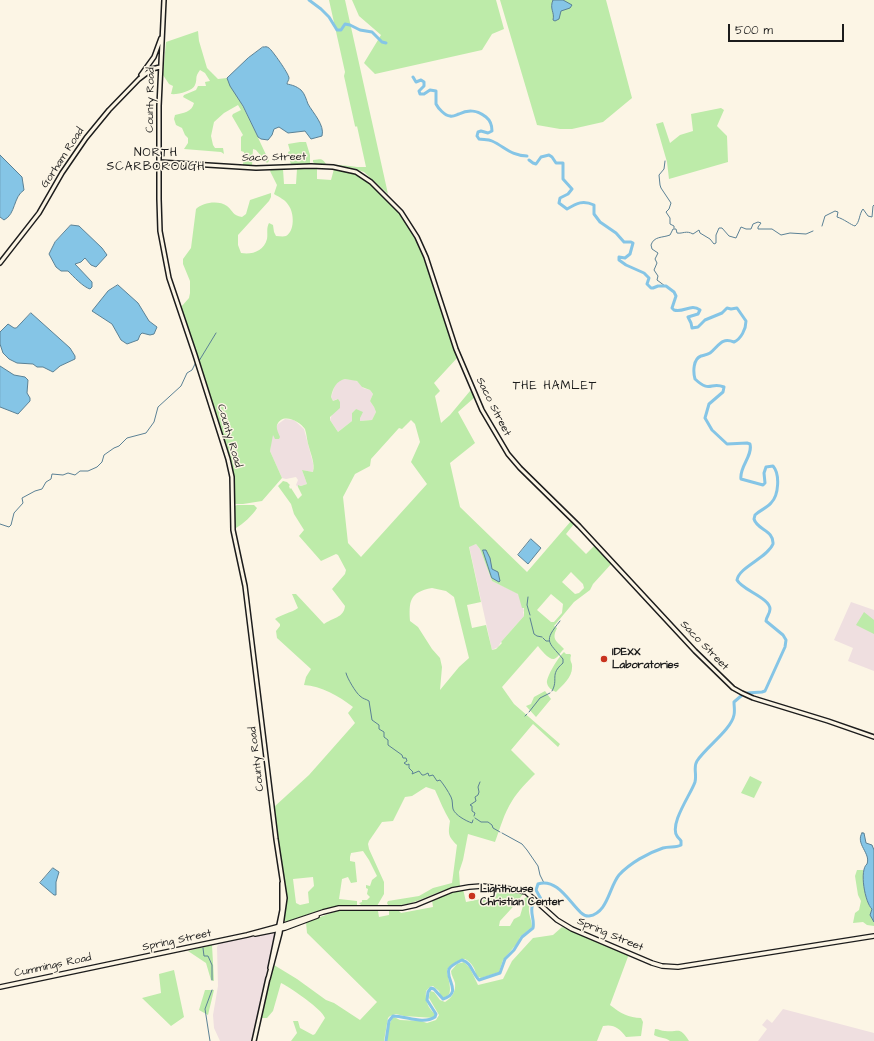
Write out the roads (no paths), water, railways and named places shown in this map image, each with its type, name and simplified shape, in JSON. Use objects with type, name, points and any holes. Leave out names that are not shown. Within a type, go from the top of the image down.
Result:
[{"type":"main road","name":"County Road","points":[[164,0],[160,68],[160,220],[167,271],[217,424],[232,477],[233,530],[243,573],[247,599],[285,898],[280,928],[254,1041]]},
{"type":"main road","points":[[138,78],[154,57],[162,30]]},
{"type":"main road","name":"Gorham Road","points":[[0,263],[39,213],[80,146],[102,118],[138,78],[160,68]]},
{"type":"main road","name":"Saco Street","points":[[159,162],[256,168],[326,167],[350,170],[365,177],[401,212],[413,230],[426,257],[454,345],[482,410],[508,454],[520,468],[579,526],[695,651],[733,688],[753,698],[874,737]]},
{"type":"main road","name":"Spring Street","points":[[110,964],[280,928],[312,915],[329,911],[350,907],[402,908],[416,905],[452,890],[477,886],[526,892],[557,920],[572,929],[652,963],[669,967],[874,936]]},
{"type":"main road","name":"Cummings Road","points":[[0,987],[110,964]]},
{"type":"water","points":[[553,0],[563,0],[572,5],[570,8],[561,11],[559,19],[555,21],[553,20]]},
{"type":"water","points":[[263,47],[267,47],[277,57],[289,78],[287,84],[292,85],[304,93],[308,104],[320,123],[322,128],[322,136],[311,139],[305,131],[288,133],[279,127],[274,129],[268,140],[258,137],[227,78],[248,58]]},
{"type":"water","points":[[0,155],[22,177],[24,190],[20,193],[11,214],[4,220],[0,217]]},
{"type":"water","points":[[71,225],[79,226],[102,248],[107,255],[96,267],[91,265],[85,258],[81,262],[75,264],[92,282],[92,287],[90,289],[81,284],[68,271],[61,271],[56,267],[49,254],[55,242]]},
{"type":"water","points":[[118,285],[138,303],[149,321],[157,327],[154,334],[150,335],[142,333],[138,340],[127,344],[121,340],[112,324],[92,311],[108,291]]},
{"type":"water","points":[[31,313],[70,348],[75,356],[75,359],[60,366],[53,372],[43,367],[37,367],[33,364],[17,363],[9,359],[3,353],[0,344],[0,332],[8,324],[16,328]]},
{"type":"water","points":[[0,366],[14,375],[25,377],[28,380],[27,393],[30,401],[18,414],[0,407]]},
{"type":"water","points":[[531,539],[541,548],[528,564],[518,555]]},
{"type":"water","points":[[483,550],[486,550],[490,558],[492,569],[498,572],[499,582],[492,578]]},
{"type":"water","points":[[862,833],[864,833],[866,843],[872,845],[874,850],[874,922],[870,915],[872,909],[869,906],[865,894],[863,873],[868,860],[860,841]]},
{"type":"water","points":[[53,868],[59,872],[56,882],[56,895],[40,883]]},
{"type":"waterway","points":[[309,0],[329,17],[337,30],[341,30],[345,24],[350,25],[360,30],[372,32],[382,42],[386,43]]},
{"type":"waterway","points":[[413,77],[416,82],[421,80],[424,82],[424,86],[419,91],[420,94],[424,94],[430,90],[436,91],[436,104],[446,115],[452,116],[466,111],[473,111],[488,119],[491,123],[492,131],[488,133],[481,131],[478,132],[477,136],[479,139],[490,140],[513,153],[527,156]]},
{"type":"waterway","points":[[529,160],[536,164],[541,157],[549,155],[556,163],[563,163],[563,179],[572,189],[568,194],[560,198],[559,203],[567,209],[580,203],[594,205],[594,214],[600,222],[616,233],[624,242],[633,243],[630,254],[625,258],[619,257],[619,260],[626,265],[644,273],[649,278],[647,284],[651,288],[666,286],[674,292],[676,296],[672,308],[674,310],[678,311],[694,307],[700,310],[698,314],[688,317],[692,328],[698,327],[705,320],[722,313],[727,308],[737,308],[746,321],[744,330],[739,339],[734,342],[723,341],[710,353],[698,358],[695,363],[694,373],[695,379],[704,386],[708,387],[716,385],[724,387],[723,392],[709,404],[705,418],[712,430],[727,444],[750,444],[750,453],[742,470],[741,479],[763,485],[765,483],[764,473],[766,467],[773,466],[778,479],[774,499],[769,505],[755,515],[754,519],[758,526],[771,536],[773,539],[773,544],[765,554],[743,571],[737,580],[740,584],[766,601],[769,605],[770,611],[766,621],[783,635],[786,640],[785,647],[765,691],[747,693]]},
{"type":"waterway","points":[[665,161],[664,169],[659,175],[660,185],[671,203],[666,212],[670,218],[670,224],[674,226],[674,228]]},
{"type":"waterway","points":[[822,226],[825,216],[835,211],[838,212],[837,217],[855,226],[863,209],[868,216],[872,217],[874,205]]},
{"type":"waterway","points":[[665,286],[657,280],[658,276],[654,270],[657,263],[655,259],[658,253],[652,249],[651,245],[654,240],[670,235],[673,229],[676,229],[677,233],[688,232],[693,234],[699,230],[700,233],[710,239],[714,244],[716,243],[716,235],[719,228],[722,228],[729,236],[736,238],[741,227],[751,229],[753,224],[758,222],[761,223],[758,229],[772,229],[781,235],[790,233],[806,234],[813,231]]},
{"type":"waterway","points":[[199,361],[216,333]]},
{"type":"waterway","points":[[0,524],[9,527],[11,525],[14,513],[23,503],[22,498],[42,489],[46,482],[51,479],[52,474],[63,475],[68,473],[75,475],[80,471],[88,471],[97,467],[102,462],[104,455],[119,446],[127,438],[146,433],[154,422],[158,407],[181,386],[187,373],[192,370],[196,362]]},
{"type":"waterway","points":[[528,597],[527,605],[530,615]]},
{"type":"waterway","points":[[530,618],[534,634],[542,637]]},
{"type":"waterway","points":[[552,691],[555,683],[556,671],[563,663],[563,659],[551,645],[550,638],[551,633],[560,621]]},
{"type":"waterway","points":[[543,638],[546,641],[549,641]]},
{"type":"waterway","points":[[346,673],[358,694],[362,698],[369,701],[372,720],[379,725],[379,729],[384,732],[384,737],[388,740],[388,745],[402,755],[403,758],[406,758],[407,761],[404,763],[407,765],[409,764],[409,768],[413,772],[412,774],[419,771],[422,775],[428,773],[429,776],[433,775],[437,781],[440,780],[451,797],[453,809],[458,816],[472,823],[473,820]]},
{"type":"waterway","points":[[529,712],[540,698],[550,693]]},
{"type":"waterway","points":[[386,1041],[389,1021],[393,1016],[420,1020],[435,1017],[436,1014],[427,1000],[428,992],[431,988],[434,989],[443,999],[452,993],[453,990],[448,973],[451,966],[462,960],[465,961],[468,963],[479,980],[500,973],[505,959],[514,950],[522,937],[533,928],[532,906],[533,903],[541,899],[536,890],[538,884],[547,883],[554,886],[561,891],[579,911],[584,915],[589,916],[595,914],[604,905],[619,875],[628,866],[657,850],[665,847],[681,845],[681,841],[675,831],[676,824],[695,782],[696,763],[728,727],[734,715],[734,702],[741,696]]},
{"type":"waterway","points":[[474,816],[475,813],[472,811],[472,806],[470,805],[476,801],[475,797],[478,795],[478,787],[480,782]]},
{"type":"waterway","points":[[475,818],[481,822],[488,822],[493,828],[500,832]]},
{"type":"waterway","points":[[502,833],[522,844],[538,866],[544,883]]},
{"type":"waterway","points":[[203,948],[204,956],[208,956],[212,965],[212,980]]},
{"type":"waterway","points":[[210,1041],[205,1009],[212,990]]},
{"type":"place","name":"IDEXX Laboratories","points":[[604,659]]},
{"type":"place","name":"Lighthouse Christian Center","points":[[472,896]]},
{"type":"district","name":"NORTH SCARBOROUGH","points":[[156,160]]},
{"type":"district","name":"THE HAMLET","points":[[555,386]]}]
